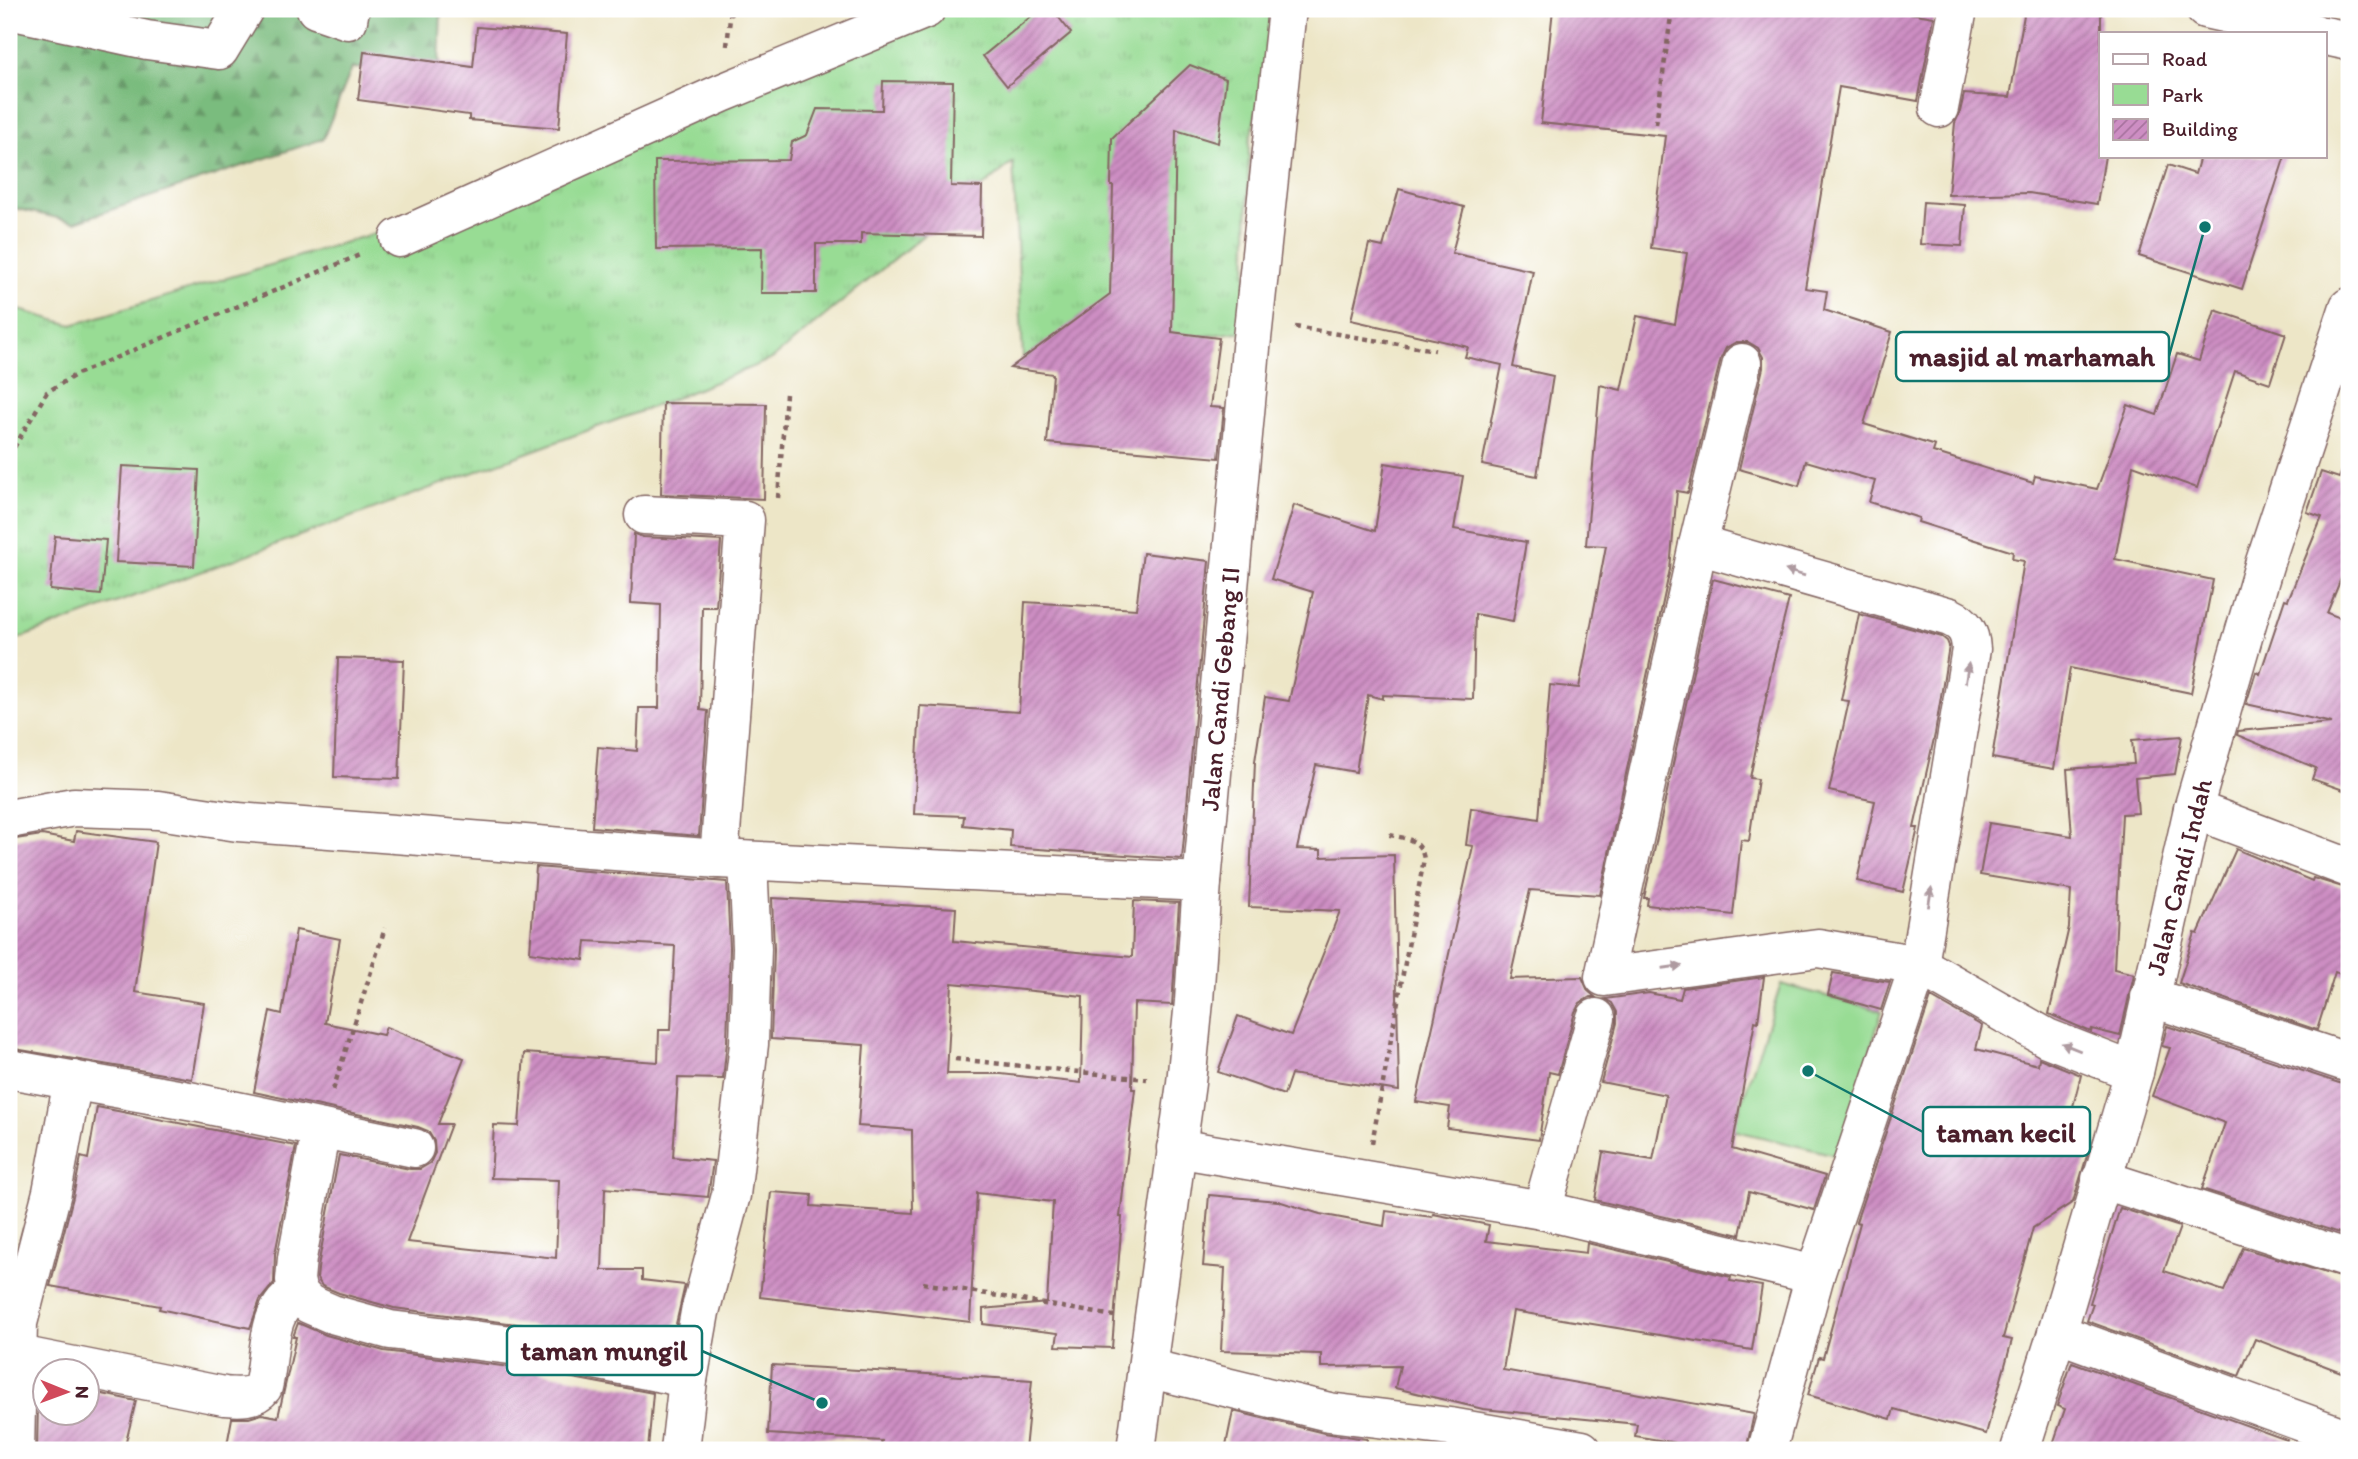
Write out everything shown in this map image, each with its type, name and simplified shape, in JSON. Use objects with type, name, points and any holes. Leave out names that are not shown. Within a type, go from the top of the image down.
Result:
[{"type":"street","points":[[9,10],[147,40],[219,50],[244,9]]},
{"type":"street","points":[[316,9],[348,20],[350,9]]},
{"type":"street","points":[[399,238],[722,93],[926,9]]},
{"type":"street","name":"Jalan Candi Gebang II","points":[[1136,1450],[1186,1083],[1202,882],[1270,158],[1287,9]]},
{"type":"street","points":[[1939,108],[1958,9]]},
{"type":"street","points":[[2205,9],[2309,32]]},
{"type":"street","points":[[2326,36],[2349,41]]},
{"type":"street","name":"Jalan Candi Indah","points":[[2020,1450],[2134,1072],[2193,809],[2264,565],[2349,307]]},
{"type":"street","points":[[1742,363],[1698,545],[1604,977],[1818,948],[1919,965],[2048,1038],[2134,1072]]},
{"type":"street","points":[[644,515],[745,520],[734,860],[752,948],[747,1057],[731,1195],[709,1273],[688,1380],[680,1450]]},
{"type":"street","points":[[1698,545],[1950,617],[1966,627],[1971,638],[1919,965],[1815,1275],[1767,1450]]},
{"type":"street","points":[[9,819],[74,807],[158,810],[238,822],[734,860],[1202,882]]},
{"type":"street","points":[[2193,809],[2349,868]]},
{"type":"street","points":[[2150,997],[2349,1062]]},
{"type":"street","points":[[1542,1210],[1596,1018]]},
{"type":"street","points":[[9,1069],[414,1148]]},
{"type":"street","points":[[15,1450],[19,1323],[52,1192],[73,1080]]},
{"type":"street","points":[[321,1129],[295,1279],[298,1293],[309,1304],[332,1314],[390,1330],[528,1347],[688,1380]]},
{"type":"street","points":[[1176,1148],[1542,1210],[1815,1275]]},
{"type":"street","points":[[2101,1179],[2349,1259]]},
{"type":"street","points":[[19,1355],[224,1396],[253,1395],[263,1387],[277,1315],[287,1298],[298,1293]]},
{"type":"street","points":[[2057,1333],[2349,1439]]},
{"type":"street","points":[[1147,1368],[1448,1439],[1582,1450]]},
{"type":"path","points":[[1656,124],[1672,9]]},
{"type":"path","points":[[9,456],[47,393],[77,374],[399,238]]},
{"type":"path","points":[[1255,320],[1435,350]]},
{"type":"path","points":[[1365,1180],[1424,859],[1422,848],[1416,842],[1386,834]]},
{"type":"path","points":[[321,1129],[385,928]]},
{"type":"path","points":[[956,1059],[1186,1083]]},
{"type":"path","points":[[923,1283],[1153,1323]]},
{"type":"green space","points":[[9,9],[441,9],[439,69],[352,68],[323,139],[75,222],[9,207]]},
{"type":"green space","points":[[910,9],[1281,9],[1249,143],[1245,331],[1023,358],[1013,162],[772,359],[663,403],[9,642],[9,307],[72,325],[491,198]]},
{"type":"green space","points":[[1781,984],[1882,1011],[1839,1156],[1733,1130]]},
{"type":"building","points":[[1040,9],[1052,9],[1071,33],[1007,86],[983,56]]},
{"type":"building","points":[[1553,9],[1634,9],[1693,15],[1694,9],[1886,9],[1934,17],[1918,101],[1839,87],[1805,288],[1827,291],[1824,310],[1892,332],[1864,424],[1935,446],[1933,452],[2033,483],[2035,476],[2097,489],[2128,405],[2157,415],[2177,354],[2199,361],[2215,310],[2286,334],[2270,383],[2235,371],[2197,488],[2133,465],[2115,559],[2213,580],[2191,693],[2070,668],[2054,769],[1992,758],[2024,561],[2012,559],[2013,552],[1918,522],[1919,518],[1869,502],[1875,481],[1806,461],[1799,486],[1739,469],[1763,368],[1763,357],[1758,348],[1748,342],[1736,342],[1726,348],[1721,358],[1688,493],[1677,491],[1670,569],[1600,895],[1530,890],[1510,979],[1582,977],[1588,991],[1595,997],[1580,1003],[1575,1012],[1558,1074],[1549,1072],[1539,1140],[1447,1128],[1450,1107],[1416,1102],[1473,846],[1466,845],[1471,808],[1539,819],[1550,685],[1579,688],[1606,546],[1586,545],[1600,385],[1621,390],[1637,316],[1675,324],[1687,253],[1651,248],[1665,136],[1541,123]]},
{"type":"building","points":[[2025,9],[2101,11],[2099,158],[2105,158],[2097,204],[2029,193],[1948,195],[1955,123],[1964,94],[2010,97]]},
{"type":"building","points":[[477,27],[567,34],[559,128],[469,120],[469,115],[358,100],[364,52],[473,67]]},
{"type":"building","points":[[1190,65],[1226,79],[1218,143],[1176,130],[1172,332],[1219,338],[1210,407],[1224,408],[1219,458],[1047,443],[1053,374],[1010,368],[1110,294],[1112,138]]},
{"type":"building","points":[[883,81],[953,82],[951,186],[982,187],[981,236],[861,233],[861,244],[816,244],[816,293],[761,293],[762,248],[656,249],[655,161],[789,160],[792,142],[807,135],[817,109],[882,110]]},
{"type":"building","points":[[2199,158],[2284,158],[2242,289],[2139,256],[2168,165],[2195,174]]},
{"type":"building","points":[[1399,189],[1464,207],[1452,253],[1533,271],[1513,367],[1553,376],[1537,476],[1482,465],[1502,365],[1465,357],[1468,347],[1351,320],[1369,244],[1383,247]]},
{"type":"building","points":[[1923,202],[1965,205],[1962,246],[1920,244]]},
{"type":"building","points":[[663,403],[766,404],[764,499],[661,494]]},
{"type":"building","points":[[2349,454],[2349,559],[2327,613],[2349,621],[2349,792],[2312,779],[2316,768],[2237,735],[2238,731],[2332,723],[2246,704],[2256,672],[2260,674],[2285,599],[2288,600],[2322,517],[2307,512],[2321,472],[2339,478]]},
{"type":"building","points":[[1385,463],[1463,476],[1454,529],[1526,542],[1513,621],[1475,614],[1473,699],[1383,695],[1383,699],[1368,695],[1356,772],[1316,765],[1297,849],[1321,850],[1321,857],[1394,855],[1399,1091],[1291,1074],[1284,1095],[1218,1072],[1238,1016],[1291,1035],[1340,911],[1249,907],[1255,761],[1265,697],[1289,701],[1313,592],[1271,579],[1294,505],[1375,531]]},
{"type":"building","points":[[122,466],[199,470],[194,566],[116,562]]},
{"type":"building","points":[[634,534],[643,537],[721,541],[716,607],[702,607],[700,710],[708,711],[699,836],[592,827],[598,747],[637,751],[639,708],[659,708],[661,605],[631,603]]},
{"type":"building","points":[[55,536],[106,540],[101,595],[50,590]]},
{"type":"building","points":[[1143,553],[1209,561],[1182,859],[1010,847],[1011,830],[963,825],[964,816],[914,814],[920,706],[1019,712],[1025,602],[1136,609]]},
{"type":"building","points":[[1713,579],[1789,599],[1750,778],[1758,779],[1749,841],[1741,840],[1733,915],[1647,905],[1648,898],[1644,898]]},
{"type":"building","points":[[1859,614],[1942,637],[1949,646],[1935,734],[1914,828],[1918,828],[1903,892],[1857,881],[1875,801],[1829,791],[1849,701],[1841,700]]},
{"type":"building","points":[[338,658],[404,660],[399,779],[334,777]]},
{"type":"building","points":[[2182,736],[2175,774],[2135,778],[2138,813],[2122,814],[2114,969],[2134,974],[2120,1036],[2092,1029],[2091,1032],[2049,1014],[2069,927],[2071,890],[1980,875],[1989,823],[2072,836],[2067,769],[2134,764],[2132,740]]},
{"type":"building","points":[[76,831],[156,842],[135,992],[204,1003],[192,1079],[9,1048],[9,840],[42,835],[74,841]]},
{"type":"building","points":[[2236,849],[2312,881],[2313,878],[2349,889],[2349,977],[2335,972],[2317,1030],[2179,983],[2195,933],[2198,934]]},
{"type":"building","points":[[536,867],[727,882],[730,948],[723,1079],[678,1078],[673,1157],[713,1161],[708,1197],[605,1188],[602,1270],[642,1270],[642,1280],[685,1285],[673,1337],[658,1335],[656,1349],[532,1326],[394,1308],[322,1286],[317,1278],[319,1261],[339,1155],[420,1169],[430,1163],[435,1153],[434,1141],[428,1131],[418,1127],[254,1092],[270,1011],[282,1014],[296,930],[340,939],[325,1023],[383,1035],[386,1027],[464,1058],[438,1124],[451,1124],[407,1242],[556,1258],[559,1180],[491,1178],[494,1125],[519,1126],[524,1053],[658,1062],[659,1030],[671,1030],[675,946],[586,941],[584,960],[530,952]]},
{"type":"building","points":[[772,898],[956,908],[954,941],[1132,957],[1134,901],[1179,903],[1172,1005],[1134,1003],[1132,1089],[1135,1089],[1120,1217],[1112,1348],[1056,1346],[1058,1333],[983,1324],[983,1309],[1047,1303],[1053,1202],[977,1193],[970,1322],[760,1297],[771,1192],[812,1195],[811,1206],[913,1213],[912,1130],[858,1126],[864,1045],[771,1039],[774,949]],"holes":[[[952,983],[1083,996],[1081,1083],[1001,1074],[947,1074]]]},
{"type":"building","points":[[1833,973],[1890,982],[1881,1010],[1828,995]]},
{"type":"building","points":[[1764,977],[1758,1022],[1755,1021],[1732,1149],[1825,1176],[1814,1210],[1749,1192],[1740,1235],[1595,1200],[1603,1152],[1653,1160],[1666,1095],[1601,1082],[1617,1023],[1617,1012],[1612,1003],[1605,999],[1649,993],[1680,999],[1683,988]]},
{"type":"building","points":[[1931,997],[1982,1026],[1976,1049],[2038,1065],[2039,1058],[2081,1075],[2064,1142],[2089,1149],[2073,1202],[2033,1228],[2003,1338],[2012,1340],[1986,1434],[1894,1409],[1891,1419],[1808,1395],[1819,1357],[1823,1358],[1860,1223],[1856,1222]]},
{"type":"building","points":[[2167,1026],[2342,1084],[2349,1084],[2349,1236],[2202,1189],[2225,1123],[2152,1096],[2170,1048],[2162,1046]]},
{"type":"building","points":[[97,1107],[296,1146],[275,1254],[274,1283],[260,1300],[250,1328],[159,1309],[160,1306],[50,1286],[81,1157],[88,1159]]},
{"type":"building","points":[[1209,1195],[1278,1201],[1320,1214],[1384,1226],[1386,1211],[1432,1217],[1433,1214],[1489,1225],[1486,1241],[1586,1253],[1587,1243],[1731,1277],[1730,1281],[1762,1286],[1752,1350],[1513,1311],[1503,1370],[1754,1414],[1746,1450],[1718,1450],[1635,1436],[1637,1424],[1483,1409],[1395,1388],[1400,1366],[1321,1367],[1321,1354],[1221,1351],[1225,1268],[1203,1266]]},
{"type":"building","points":[[2120,1208],[2180,1227],[2164,1271],[2224,1291],[2243,1248],[2349,1280],[2349,1375],[2255,1339],[2239,1376],[2087,1321],[2093,1304],[2090,1303]]},
{"type":"building","points":[[298,1323],[326,1335],[384,1351],[525,1369],[653,1393],[648,1450],[226,1450],[232,1418],[249,1418],[262,1414],[278,1417]]},
{"type":"building","points":[[2072,1362],[2287,1440],[2283,1450],[2051,1450],[2065,1409],[2057,1406]]},
{"type":"building","points":[[772,1365],[1032,1380],[1025,1450],[880,1450],[882,1441],[768,1434]]},
{"type":"building","points":[[102,1394],[136,1401],[124,1450],[37,1450],[37,1428],[102,1428]]},
{"type":"building","points":[[1233,1411],[1324,1433],[1367,1439],[1366,1450],[1225,1450]]},
{"type":"place","name":"masjid al marhamah","points":[[2205,227]]},
{"type":"place","name":"taman kecil","points":[[1808,1071]]},
{"type":"place","name":"taman mungil","points":[[822,1403]]}]
